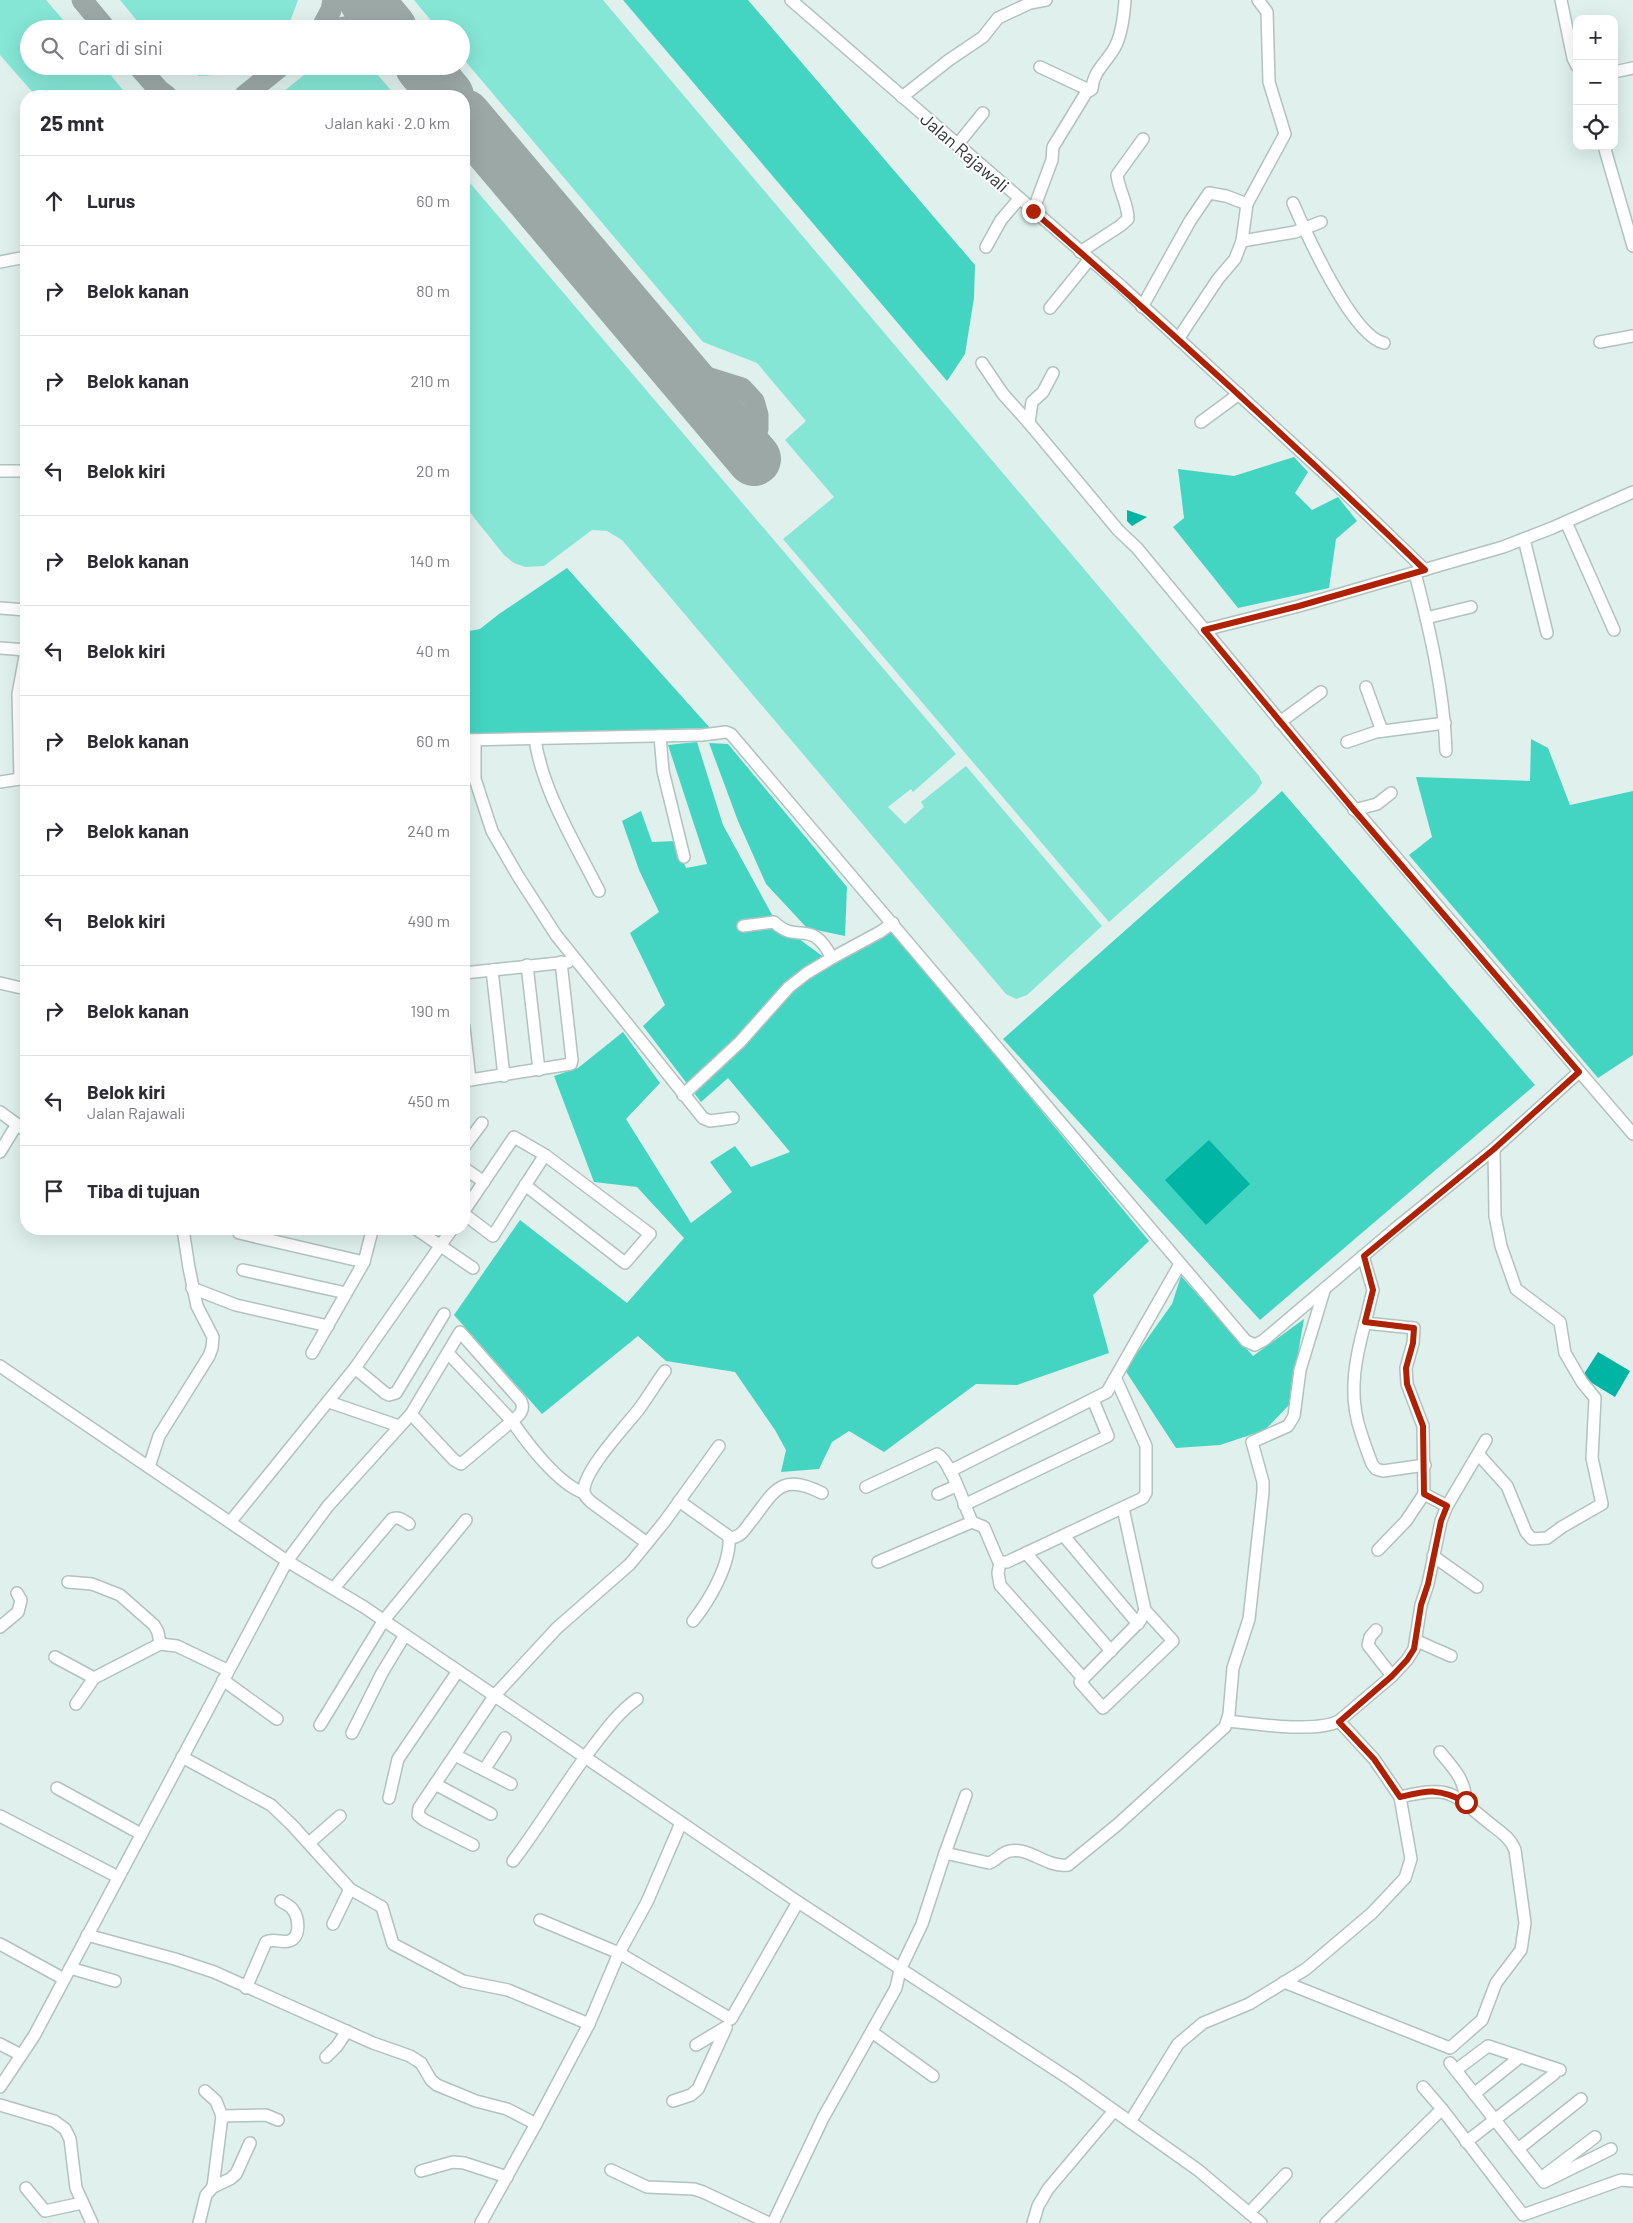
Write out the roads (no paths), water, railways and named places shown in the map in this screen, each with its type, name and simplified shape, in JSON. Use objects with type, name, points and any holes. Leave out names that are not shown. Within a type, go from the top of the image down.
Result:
[{"type":"street","name":"Jalan Rajawali","points":[[790,0],[1033,211],[1239,394],[1336,484],[1420,572]]},
{"type":"street","points":[[902,97],[949,60],[984,37],[998,18],[1030,3],[1046,0]]},
{"type":"street","points":[[1033,211],[1050,166],[1053,147],[1092,88],[1092,78],[1115,47],[1124,18],[1125,0]]},
{"type":"street","points":[[1178,339],[1218,279],[1235,259],[1242,241],[1247,204],[1285,134],[1269,82],[1267,12],[1258,0]]},
{"type":"street","points":[[1561,0],[1574,60]]},
{"type":"street","points":[[1040,67],[1090,90]]},
{"type":"street","points":[[1618,71],[1633,68]]},
{"type":"street","points":[[957,145],[983,113]]},
{"type":"street","points":[[1050,308],[1084,256],[1128,219],[1128,208],[1118,188],[1117,174],[1143,140]]},
{"type":"street","points":[[1605,150],[1633,246]]},
{"type":"street","points":[[1142,307],[1190,220],[1209,193],[1226,196],[1247,204]]},
{"type":"street","points":[[986,247],[1001,220],[1019,199]]},
{"type":"street","points":[[1293,203],[1324,269],[1349,310],[1373,338],[1384,342]]},
{"type":"street","points":[[1242,241],[1304,228],[1321,222]]},
{"type":"street","points":[[0,262],[20,258]]},
{"type":"street","points":[[1600,342],[1633,336]]},
{"type":"street","points":[[982,363],[1003,394],[1118,530],[1137,548],[1354,810],[1633,1134]]},
{"type":"street","points":[[1029,423],[1032,402],[1043,392],[1053,373]]},
{"type":"street","points":[[1202,422],[1239,394]]},
{"type":"street","points":[[0,471],[20,471]]},
{"type":"street","points":[[1204,630],[1420,572],[1524,539],[1633,492]]},
{"type":"street","points":[[1566,522],[1614,630]]},
{"type":"street","points":[[1524,539],[1547,633]]},
{"type":"street","points":[[1420,572],[1426,618],[1445,723],[1446,751]]},
{"type":"street","points":[[1426,618],[1471,607]]},
{"type":"street","points":[[0,608],[20,610]]},
{"type":"street","points":[[0,648],[20,650]]},
{"type":"street","points":[[20,683],[18,694],[20,728]]},
{"type":"street","points":[[1366,687],[1382,731]]},
{"type":"street","points":[[1280,722],[1321,692]]},
{"type":"street","points":[[1348,742],[1382,731],[1445,723]]},
{"type":"street","points":[[470,740],[702,735],[726,732],[731,734],[1246,1341],[1255,1345],[1264,1340],[1494,1149],[1579,1072]]},
{"type":"street","points":[[660,736],[663,771],[684,857]]},
{"type":"street","points":[[535,739],[538,757],[555,802],[599,891]]},
{"type":"street","points":[[470,746],[475,779],[492,831],[556,935],[580,962],[703,1118],[710,1121],[733,1118]]},
{"type":"street","points":[[0,782],[20,779]]},
{"type":"street","points":[[1354,810],[1377,804],[1392,793]]},
{"type":"street","points":[[743,926],[773,922],[791,933],[810,932],[822,941],[832,958]]},
{"type":"street","points":[[684,1095],[740,1042],[789,987],[807,973],[893,923]]},
{"type":"street","points":[[470,1080],[569,1065],[572,1062],[561,962]]},
{"type":"street","points":[[470,972],[527,965],[580,962]]},
{"type":"street","points":[[527,965],[539,1070]]},
{"type":"street","points":[[492,970],[504,1076]]},
{"type":"street","points":[[0,983],[20,988]]},
{"type":"street","points":[[0,1112],[20,1127]]},
{"type":"street","points":[[470,1139],[482,1123]]},
{"type":"street","points":[[0,1152],[20,1130]]},
{"type":"street","points":[[470,1202],[514,1137],[545,1155],[650,1234],[625,1263],[525,1185]]},
{"type":"street","points":[[1479,1454],[1506,1486],[1526,1532],[1532,1538],[1547,1538],[1602,1504],[1592,1458],[1595,1398],[1582,1382],[1565,1353],[1560,1322],[1516,1290],[1501,1246],[1495,1216],[1494,1149]]},
{"type":"street","points":[[470,1219],[493,1236],[545,1155]]},
{"type":"street","points":[[470,1172],[484,1182]]},
{"type":"street","points":[[149,1467],[159,1436],[212,1348],[213,1337],[197,1306],[192,1288],[185,1235]]},
{"type":"street","points":[[248,1235],[364,1262]]},
{"type":"street","points":[[312,1353],[364,1262],[371,1235]]},
{"type":"street","points":[[425,1235],[473,1268]]},
{"type":"street","points":[[230,1521],[356,1368],[448,1235]]},
{"type":"street","points":[[1364,1256],[1373,1290],[1355,1363],[1353,1386],[1358,1424],[1372,1464],[1376,1469],[1383,1470],[1425,1465]]},
{"type":"street","points":[[950,1471],[1107,1392],[1180,1264]]},
{"type":"street","points":[[243,1270],[346,1294]]},
{"type":"street","points":[[192,1288],[236,1305],[328,1326]]},
{"type":"street","points":[[945,1854],[989,1863],[1008,1851],[1013,1850],[1052,1864],[1068,1865],[1214,1740],[1228,1721],[1234,1668],[1249,1619],[1263,1492],[1263,1482],[1252,1442],[1288,1426],[1292,1422],[1302,1359],[1324,1290]]},
{"type":"street","points":[[356,1368],[385,1393],[389,1395],[396,1393],[444,1314]]},
{"type":"street","points":[[1365,1322],[1414,1328],[1413,1343],[1406,1368],[1407,1384],[1423,1426],[1424,1494],[1406,1521],[1378,1550]]},
{"type":"street","points":[[0,2087],[34,2036],[287,1561],[328,1506],[411,1414],[460,1332],[520,1400],[523,1408],[512,1421],[461,1464],[454,1460],[411,1414]]},
{"type":"street","points":[[448,1353],[512,1421],[558,1476],[584,1493],[591,1502],[647,1544]]},
{"type":"street","points":[[0,1366],[287,1561],[384,1620],[798,1902],[1063,2075],[1198,2170],[1261,2223]]},
{"type":"street","points":[[584,1493],[587,1479],[599,1460],[638,1410],[664,1370]]},
{"type":"street","points":[[1000,1562],[1007,1562],[1143,1498],[1146,1493],[1147,1448],[1140,1428],[1116,1379]]},
{"type":"street","points":[[964,1505],[1108,1436],[1093,1400]]},
{"type":"street","points":[[329,1402],[399,1426]]},
{"type":"street","points":[[1228,1721],[1314,1727],[1331,1725],[1339,1722],[1392,1676],[1407,1660],[1417,1641],[1421,1605],[1447,1506],[1486,1440]]},
{"type":"street","points":[[473,1845],[424,1820],[418,1815],[420,1808],[495,1695],[557,1628],[630,1564],[679,1502],[719,1446]]},
{"type":"street","points":[[866,1487],[934,1454],[942,1457],[972,1522],[984,1527],[1000,1562],[998,1573],[1000,1585],[1083,1678]]},
{"type":"street","points":[[679,1502],[729,1537],[735,1538],[742,1533],[773,1494],[786,1484],[806,1485],[822,1493]]},
{"type":"street","points":[[938,1494],[956,1486]]},
{"type":"street","points":[[1424,1494],[1447,1506]]},
{"type":"street","points":[[1124,1508],[1145,1610],[1144,1616],[1138,1624],[1080,1682],[1103,1708],[1173,1640],[1145,1610]]},
{"type":"street","points":[[334,1588],[392,1519],[395,1517],[409,1524]]},
{"type":"street","points":[[320,1725],[384,1620],[466,1520]]},
{"type":"street","points":[[878,1562],[972,1522]]},
{"type":"street","points":[[1064,1536],[1138,1624]]},
{"type":"street","points":[[693,1621],[710,1596],[721,1571],[729,1549],[729,1537]]},
{"type":"street","points":[[1026,1553],[1111,1650]]},
{"type":"street","points":[[1433,1556],[1477,1587]]},
{"type":"street","points":[[68,1582],[92,1584],[120,1595],[154,1625],[158,1632],[160,1644]]},
{"type":"street","points":[[0,1627],[20,1609],[21,1600],[18,1593]]},
{"type":"street","points":[[1376,1630],[1370,1637],[1368,1645],[1392,1676]]},
{"type":"street","points":[[352,1733],[382,1673],[405,1635]]},
{"type":"street","points":[[1417,1641],[1451,1656]]},
{"type":"street","points":[[76,1704],[94,1678],[160,1644],[177,1646],[225,1675],[277,1718]]},
{"type":"street","points":[[55,1656],[94,1678]]},
{"type":"street","points":[[389,1798],[398,1759],[458,1671]]},
{"type":"street","points":[[513,1861],[585,1756],[611,1722],[637,1699]]},
{"type":"street","points":[[1130,2122],[1178,2044],[1204,2023],[1248,2004],[1306,1969],[1372,1913],[1405,1878],[1411,1860],[1400,1797],[1374,1759],[1339,1722]]},
{"type":"street","points":[[484,1770],[504,1738]]},
{"type":"street","points":[[1440,1752],[1462,1780],[1465,1787],[1466,1802]]},
{"type":"street","points":[[455,1756],[510,1784]]},
{"type":"street","points":[[182,1757],[271,1804],[350,1889],[382,1907],[393,1944],[463,1981],[508,1990],[588,2024]]},
{"type":"street","points":[[435,1784],[491,1814]]},
{"type":"street","points":[[57,1788],[141,1834]]},
{"type":"street","points":[[1284,1982],[1450,2048],[1482,2020],[1496,1983],[1521,1950],[1525,1923],[1513,1845],[1510,1839],[1466,1802],[1447,1792],[1436,1791],[1400,1797]]},
{"type":"street","points":[[772,2223],[823,2118],[896,1988],[900,1970],[922,1924],[966,1795]]},
{"type":"street","points":[[0,1816],[118,1877]]},
{"type":"street","points":[[309,1843],[340,1816]]},
{"type":"street","points":[[481,2223],[536,2124],[588,2024],[620,1953],[647,1902],[681,1823]]},
{"type":"street","points":[[333,1924],[350,1889]]},
{"type":"street","points":[[246,1988],[266,1942],[272,1940],[288,1941],[296,1936],[298,1930],[297,1916],[292,1908],[281,1901]]},
{"type":"street","points":[[673,2101],[691,2095],[698,2089],[728,2024],[798,1902]]},
{"type":"street","points":[[540,1920],[620,1953],[728,2024]]},
{"type":"street","points":[[87,1935],[175,1959],[214,1972],[246,1988],[373,2043],[410,2056],[420,2063],[431,2080],[442,2088],[476,2101],[506,2109],[536,2124]]},
{"type":"street","points":[[0,1944],[67,1974],[115,1981]]},
{"type":"street","points":[[696,2045],[728,2024]]},
{"type":"street","points":[[326,2057],[337,2046],[347,2031]]},
{"type":"street","points":[[872,2032],[934,2076]]},
{"type":"street","points":[[0,2044],[21,2055]]},
{"type":"street","points":[[1466,2142],[1494,2120],[1557,2072],[1488,2046],[1453,2066],[1494,2120],[1544,2182],[1611,2149]]},
{"type":"street","points":[[1474,2094],[1520,2057]]},
{"type":"street","points":[[1423,2086],[1524,2215],[1621,2180],[1633,2181]]},
{"type":"street","points":[[205,2091],[216,2101],[222,2116],[213,2187]]},
{"type":"street","points":[[1518,2149],[1581,2099]]},
{"type":"street","points":[[0,2105],[54,2121],[65,2129],[70,2139],[76,2188],[92,2223]]},
{"type":"street","points":[[1326,2223],[1442,2109]]},
{"type":"street","points":[[1044,2223],[1034,2218],[1042,2197],[1113,2112]]},
{"type":"street","points":[[222,2116],[266,2114],[278,2120]]},
{"type":"street","points":[[1540,2178],[1595,2137]]},
{"type":"street","points":[[199,2223],[205,2198],[213,2187],[236,2174],[250,2143]]},
{"type":"street","points":[[1580,2148],[1587,2161]]},
{"type":"street","points":[[421,2171],[453,2162],[464,2163],[507,2177]]},
{"type":"street","points":[[611,2170],[647,2187],[703,2192],[769,2223]]},
{"type":"street","points":[[1249,2213],[1286,2174]]},
{"type":"street","points":[[26,2188],[45,2211],[82,2203]]}]
